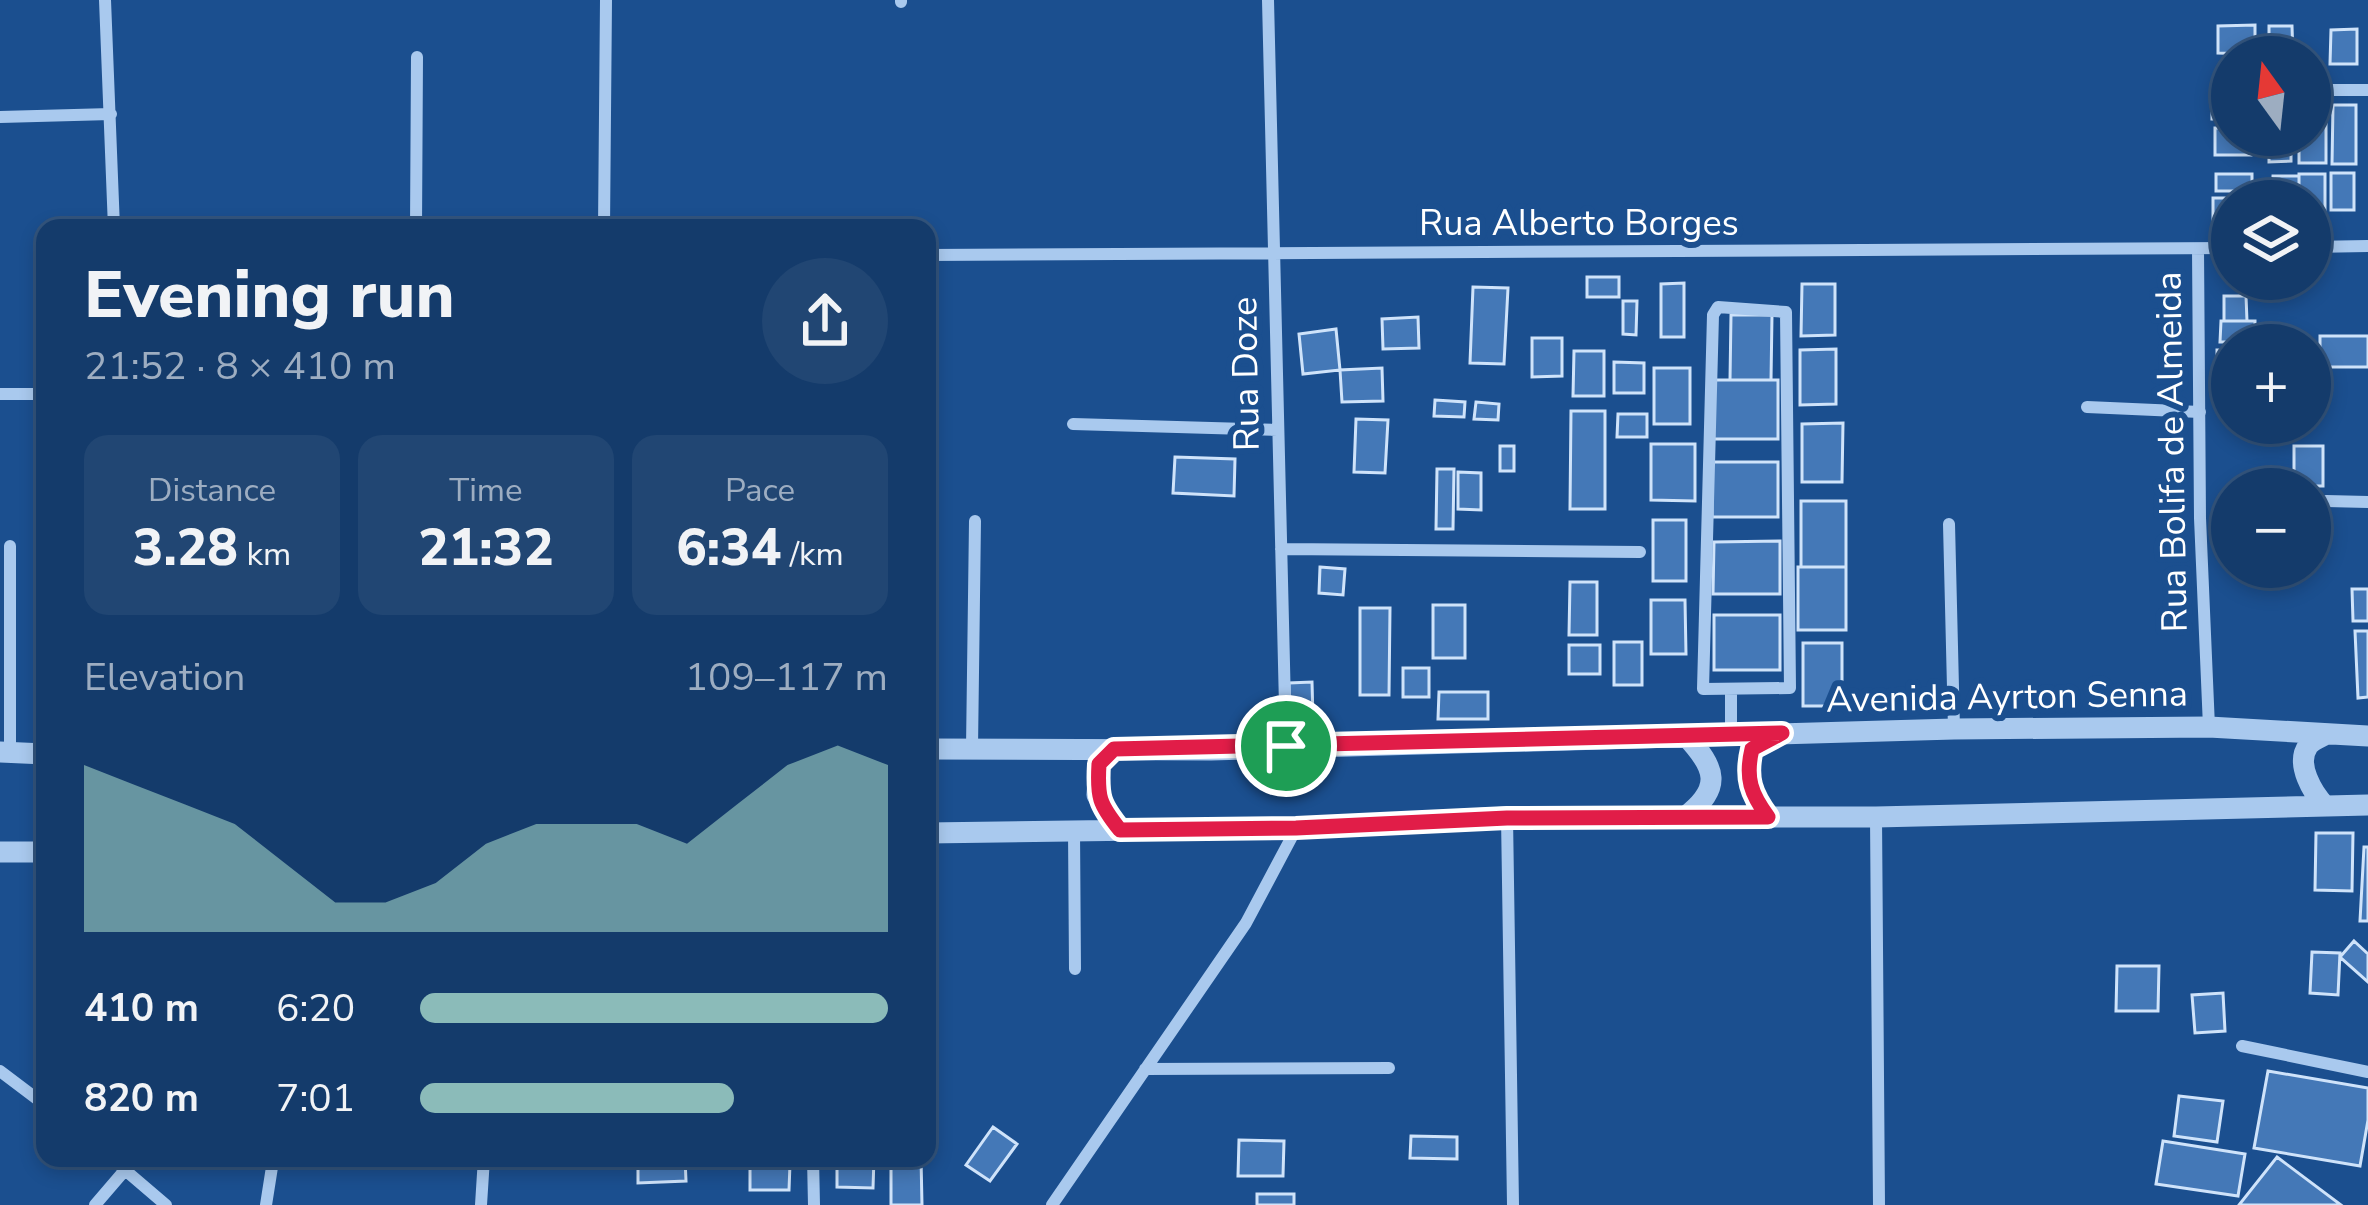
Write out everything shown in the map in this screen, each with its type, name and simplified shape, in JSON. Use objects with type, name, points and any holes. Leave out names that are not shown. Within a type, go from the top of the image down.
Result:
[{"type":"street","points":[[105,0],[114,219]]},
{"type":"street","points":[[604,219],[605,0]]},
{"type":"street","name":"Rua Doze","points":[[1268,0],[1286,746]]},
{"type":"street","points":[[416,219],[417,57]]},
{"type":"street","points":[[2331,90],[2368,90]]},
{"type":"street","points":[[0,117],[111,114]]},
{"type":"street","points":[[2331,247],[2368,246]]},
{"type":"street","name":"Rua Bolifa de Almeida","points":[[2198,248],[2209,727]]},
{"type":"street","name":"Rua Alberto Borges","points":[[936,255],[2211,248]]},
{"type":"street","points":[[1718,307],[1783,309],[1787,317],[1790,688],[1731,691],[1703,689],[1713,315],[1718,307]]},
{"type":"street","points":[[0,394],[36,394]]},
{"type":"street","points":[[2087,407],[2200,412]]},
{"type":"street","points":[[1073,424],[1277,430]]},
{"type":"street","points":[[2331,501],[2368,502]]},
{"type":"street","points":[[972,748],[975,521]]},
{"type":"street","points":[[1948,524],[1954,729]]},
{"type":"street","points":[[10,546],[5,752],[36,754]]},
{"type":"street","points":[[1281,549],[1640,551]]},
{"type":"street","points":[[1731,691],[1731,735]]},
{"type":"street","name":"Avenida Ayrton Senna","points":[[936,749],[1286,746],[1954,729],[2209,727],[2368,736]]},
{"type":"street","points":[[1768,817],[1753,796],[1747,771],[1752,749],[1782,733]]},
{"type":"street","points":[[2325,806],[2309,784],[2304,761],[2308,746],[2326,734]]},
{"type":"street","points":[[1685,817],[1706,801],[1712,782],[1709,760],[1686,736]]},
{"type":"street","points":[[1114,749],[1099,764],[1097,795],[1120,830]]},
{"type":"street","points":[[936,833],[1296,828],[1507,818],[1876,817],[2368,805]]},
{"type":"street","points":[[1876,817],[1879,1205]]},
{"type":"street","points":[[1507,818],[1513,1205]]},
{"type":"street","points":[[1052,1205],[1246,923],[1296,828]]},
{"type":"street","points":[[1074,830],[1075,970]]},
{"type":"street","points":[[0,852],[36,852]]},
{"type":"street","points":[[2242,1046],[2368,1072]]},
{"type":"street","points":[[1144,1069],[1389,1068]]},
{"type":"street","points":[[0,1071],[36,1098]]},
{"type":"street","points":[[121,1167],[166,1205]]},
{"type":"street","points":[[266,1205],[272,1167]]},
{"type":"street","points":[[481,1205],[483,1167]]},
{"type":"street","points":[[813,1167],[814,1205]]},
{"type":"street","points":[[95,1205],[124,1170]]},
{"type":"building","points":[[2255,25],[2255,36],[2218,36],[2218,26]]},
{"type":"building","points":[[2269,26],[2292,26],[2292,36],[2269,36]]},
{"type":"building","points":[[2357,29],[2357,64],[2331,64],[2331,30]]},
{"type":"building","points":[[2333,105],[2356,105],[2356,164],[2332,164]]},
{"type":"building","points":[[2269,156],[2291,156],[2291,161],[2269,162]]},
{"type":"building","points":[[2299,156],[2326,156],[2326,163],[2299,163]]},
{"type":"building","points":[[2331,173],[2354,173],[2354,210],[2331,210]]},
{"type":"building","points":[[2216,174],[2252,174],[2252,180],[2216,180]]},
{"type":"building","points":[[2299,174],[2325,174],[2325,180],[2299,180]]},
{"type":"building","points":[[2273,176],[2299,176],[2299,180],[2273,180]]},
{"type":"building","points":[[1587,277],[1619,277],[1619,297],[1587,297]]},
{"type":"building","points":[[1684,283],[1684,337],[1661,337],[1661,284]]},
{"type":"building","points":[[1802,284],[1835,284],[1835,335],[1801,336]]},
{"type":"building","points":[[1473,287],[1508,288],[1504,364],[1470,363]]},
{"type":"building","points":[[2224,300],[2246,300],[2247,321],[2224,321]]},
{"type":"building","points":[[1623,301],[1637,301],[1636,335],[1623,334]]},
{"type":"building","points":[[1731,315],[1772,315],[1771,380],[1730,380]]},
{"type":"building","points":[[1418,317],[1419,348],[1383,349],[1382,319]]},
{"type":"building","points":[[2221,321],[2255,321],[2255,324]]},
{"type":"building","points":[[1336,329],[1340,370],[1303,374],[1299,334]]},
{"type":"building","points":[[2331,336],[2368,336],[2368,367],[2331,367]]},
{"type":"building","points":[[1532,338],[1562,338],[1562,376],[1532,377]]},
{"type":"building","points":[[1836,349],[1836,404],[1800,405],[1800,350]]},
{"type":"building","points":[[1574,351],[1604,351],[1604,396],[1573,396]]},
{"type":"building","points":[[1614,362],[1644,363],[1644,393],[1614,393]]},
{"type":"building","points":[[1382,368],[1383,401],[1342,402],[1340,370]]},
{"type":"building","points":[[1654,368],[1690,368],[1690,424],[1654,424]]},
{"type":"building","points":[[1714,380],[1778,380],[1778,439],[1713,439]]},
{"type":"building","points":[[1435,400],[1465,402],[1464,417],[1434,416]]},
{"type":"building","points":[[1476,402],[1499,404],[1498,420],[1474,419]]},
{"type":"building","points":[[1571,411],[1605,411],[1605,509],[1570,509]]},
{"type":"building","points":[[1618,414],[1647,414],[1647,437],[1617,437]]},
{"type":"building","points":[[1356,419],[1388,420],[1385,473],[1354,472]]},
{"type":"building","points":[[1843,423],[1842,482],[1802,482],[1802,424]]},
{"type":"building","points":[[1651,444],[1695,444],[1695,501],[1651,500]]},
{"type":"building","points":[[1500,446],[1514,446],[1514,471],[1500,471]]},
{"type":"building","points":[[2294,446],[2323,446],[2323,468],[2294,468]]},
{"type":"building","points":[[1175,457],[1235,459],[1234,496],[1173,493]]},
{"type":"building","points":[[1712,462],[1778,462],[1778,517],[1712,517]]},
{"type":"building","points":[[1437,469],[1454,469],[1453,529],[1436,529]]},
{"type":"building","points":[[1458,472],[1481,473],[1481,510],[1458,509]]},
{"type":"building","points":[[1801,501],[1846,501],[1846,567],[1801,567]]},
{"type":"building","points":[[1653,520],[1686,520],[1686,581],[1653,581]]},
{"type":"building","points":[[1780,541],[1780,594],[1713,594],[1714,542]]},
{"type":"building","points":[[1320,567],[1345,569],[1343,595],[1319,593]]},
{"type":"building","points":[[1798,567],[1846,567],[1846,630],[1798,630]]},
{"type":"building","points":[[1570,582],[1597,582],[1597,635],[1569,635]]},
{"type":"building","points":[[2352,589],[2368,589],[2368,621],[2353,621]]},
{"type":"building","points":[[1651,600],[1685,600],[1686,654],[1651,654]]},
{"type":"building","points":[[1433,605],[1465,605],[1465,658],[1433,658]]},
{"type":"building","points":[[1360,608],[1390,608],[1389,695],[1360,695]]},
{"type":"building","points":[[1714,615],[1780,615],[1780,670],[1714,670]]},
{"type":"building","points":[[2355,631],[2368,631],[2368,697],[2358,698]]},
{"type":"building","points":[[1614,642],[1642,642],[1642,685],[1614,685]]},
{"type":"building","points":[[1803,643],[1842,643],[1842,706],[1803,706]]},
{"type":"building","points":[[1569,645],[1600,645],[1600,674],[1569,674]]},
{"type":"building","points":[[1403,668],[1429,668],[1429,697],[1403,697]]},
{"type":"building","points":[[1312,682],[1313,718],[1290,718],[1289,683]]},
{"type":"building","points":[[1439,692],[1488,692],[1488,719],[1438,719]]},
{"type":"building","points":[[2316,833],[2353,833],[2352,891],[2315,890]]},
{"type":"building","points":[[2364,847],[2368,847],[2368,921],[2360,921]]},
{"type":"building","points":[[2354,941],[2368,954],[2368,982],[2340,957]]},
{"type":"building","points":[[2312,952],[2340,953],[2338,995],[2310,993]]},
{"type":"building","points":[[2117,966],[2159,966],[2158,1011],[2116,1011]]},
{"type":"building","points":[[2223,993],[2225,1031],[2195,1033],[2192,995]]},
{"type":"building","points":[[2268,1071],[2368,1088],[2360,1166],[2254,1148]]},
{"type":"building","points":[[2179,1096],[2223,1101],[2217,1142],[2174,1136]]},
{"type":"building","points":[[993,1127],[1017,1144],[990,1181],[966,1165]]},
{"type":"building","points":[[1411,1136],[1457,1137],[1457,1159],[1410,1158]]},
{"type":"building","points":[[1239,1140],[1284,1141],[1283,1176],[1238,1176]]},
{"type":"building","points":[[2163,1141],[2245,1154],[2238,1196],[2156,1184]]},
{"type":"building","points":[[2277,1157],[2341,1205],[2239,1205]]},
{"type":"building","points":[[638,1167],[685,1167],[686,1181],[638,1183]]},
{"type":"building","points":[[750,1167],[790,1167],[789,1190],[750,1190]]},
{"type":"building","points":[[837,1167],[874,1167],[873,1188],[837,1187]]},
{"type":"building","points":[[891,1167],[921,1167],[922,1205],[891,1205]]},
{"type":"building","points":[[1257,1194],[1294,1194],[1294,1205],[1257,1205]]},
{"type":"route","points":[[1782,733],[1752,749],[1747,771],[1753,796],[1768,817],[1507,818],[1120,830],[1097,795],[1099,764],[1114,749],[1286,746],[1782,733]]}]
